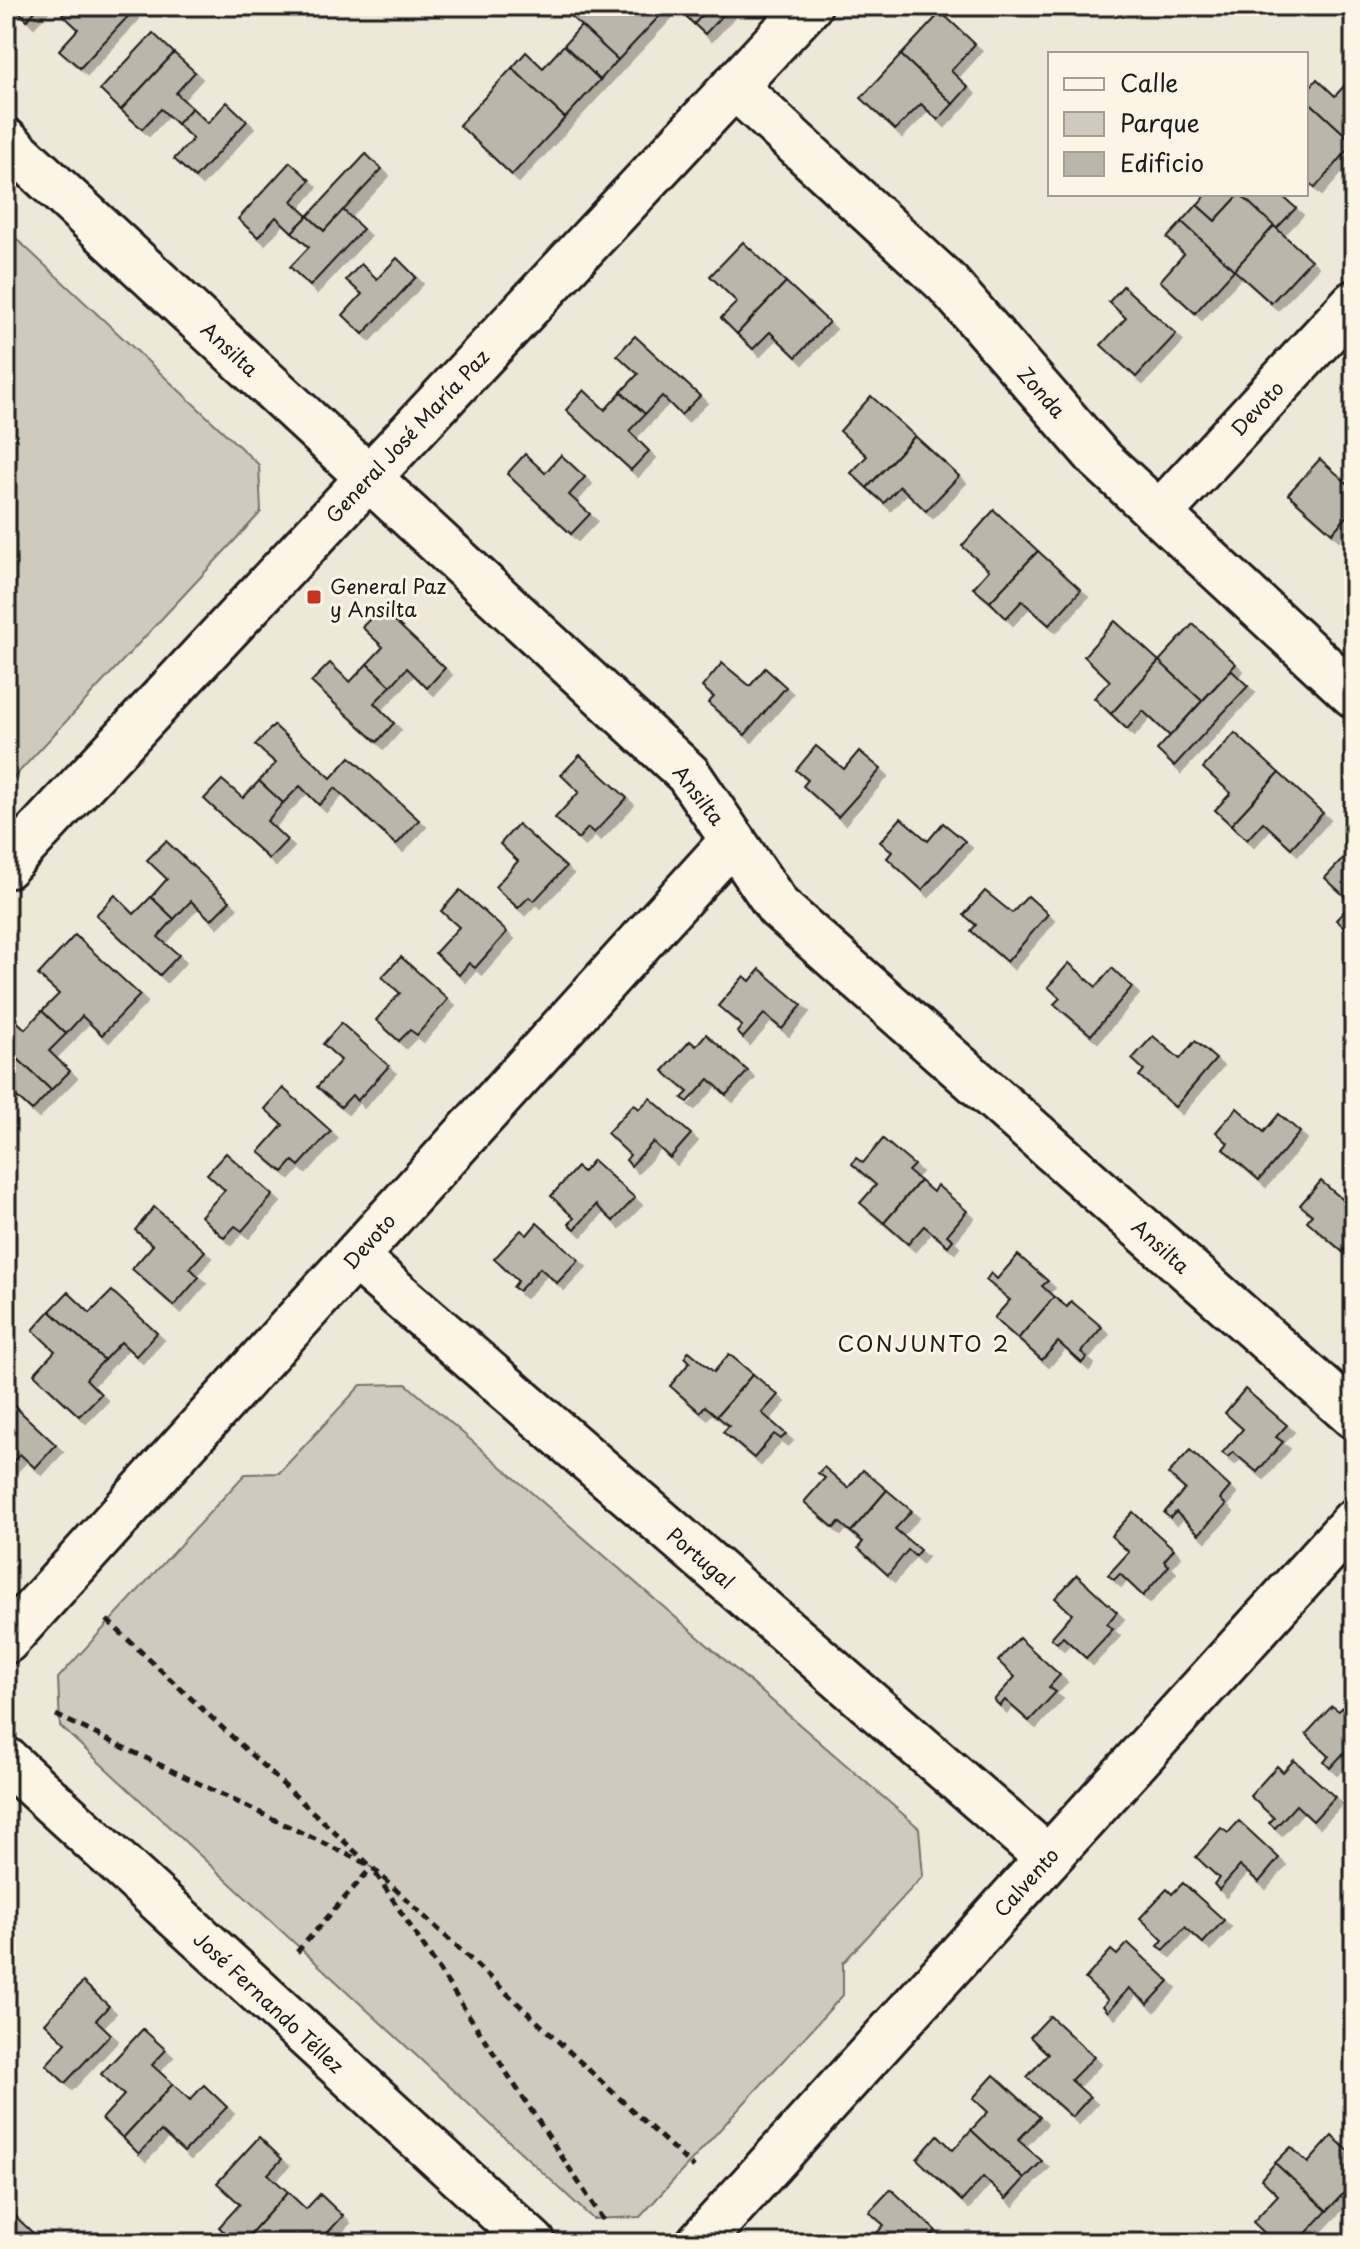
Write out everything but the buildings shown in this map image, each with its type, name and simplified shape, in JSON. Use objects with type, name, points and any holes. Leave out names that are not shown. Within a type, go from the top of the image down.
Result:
[{"type":"street","name":"General José María Paz","points":[[6,866],[809,6]]},
{"type":"street","name":"Zonda","points":[[734,86],[947,283],[1100,459],[1354,695]]},
{"type":"street","name":"Ansilta","points":[[6,141],[688,774],[778,907],[1354,1416]]},
{"type":"street","name":"Devoto","points":[[1159,514],[1354,303]]},
{"type":"street","name":"Devoto","points":[[6,1641],[733,840]]},
{"type":"street","name":"Portugal","points":[[355,1257],[1048,1858]]},
{"type":"street","name":"Calvento","points":[[699,2243],[1354,1521]]},
{"type":"street","name":"José Fernando Téllez","points":[[6,1760],[533,2243]]},
{"type":"path","points":[[107,1620],[694,2168]]},
{"type":"path","points":[[56,1715],[372,1867],[606,2224]]},
{"type":"path","points":[[297,1952],[372,1867]]},
{"type":"green space","points":[[6,229],[259,465],[261,512],[6,786]]},
{"type":"green space","points":[[406,1384],[919,1828],[923,1876],[843,1963],[843,1995],[640,2217],[593,2219],[60,1726],[58,1678],[245,1474],[279,1473],[361,1385]]},
{"type":"place","name":"General Paz y Ansilta","points":[[314,597]]},
{"type":"district","name":"CONJUNTO 2","points":[[924,1342]]}]
